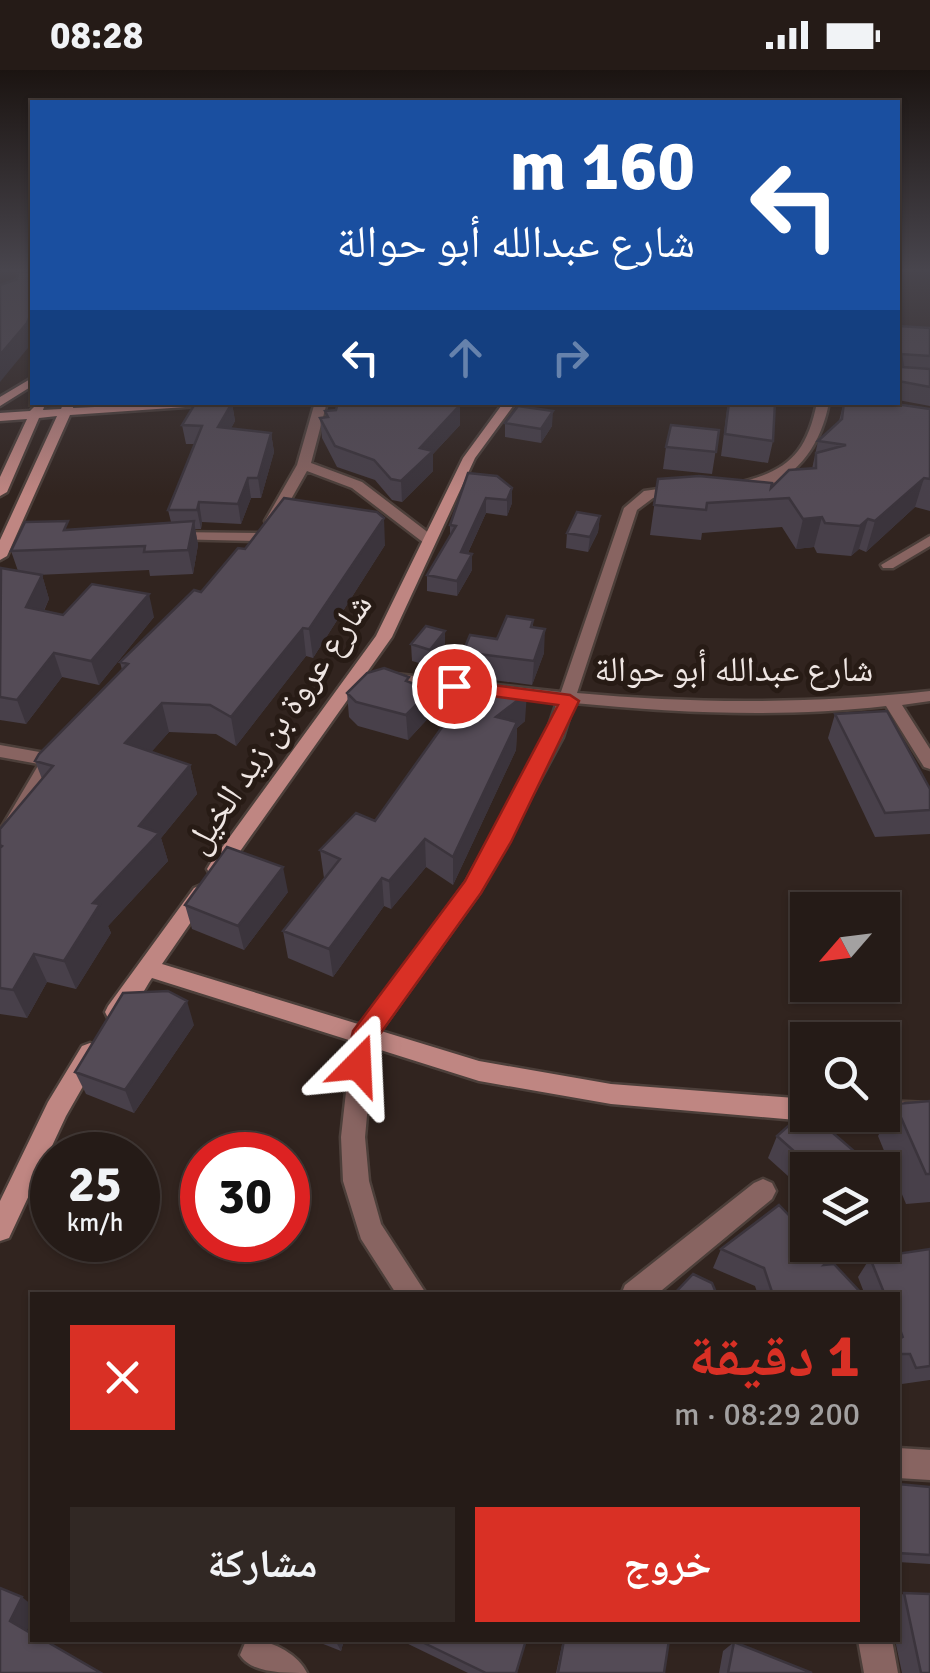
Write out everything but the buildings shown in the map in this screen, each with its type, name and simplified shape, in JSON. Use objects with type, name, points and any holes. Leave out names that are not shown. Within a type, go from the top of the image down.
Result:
[{"type":"street","points":[[0,405],[30,382]]},
{"type":"street","points":[[0,405],[165,405]]},
{"type":"street","points":[[240,559],[295,486],[319,405]]},
{"type":"street","name":"شارع عروة بن زيد الخيل","points":[[0,1230],[58,1109],[148,968],[384,637],[469,458],[508,405]]},
{"type":"street","points":[[0,556],[68,407]]},
{"type":"street","points":[[0,417],[38,408]]},
{"type":"street","points":[[0,492],[38,408]]},
{"type":"street","points":[[52,444],[78,428],[130,408]]},
{"type":"street","points":[[721,489],[762,482],[795,467],[814,443],[822,409],[840,417]]},
{"type":"street","points":[[0,425],[23,446]]},
{"type":"street","points":[[304,465],[357,485],[429,540]]},
{"type":"street","points":[[412,1292],[370,1230],[356,1181],[352,1137],[362,1038],[473,887],[570,701],[631,508],[649,494],[701,489]]},
{"type":"street","points":[[10,536],[29,536]]},
{"type":"street","points":[[153,536],[259,537]]},
{"type":"street","points":[[888,565],[930,540]]},
{"type":"street","name":"شارع عبدالله أبو حوالة","points":[[359,674],[570,701],[748,706],[892,702],[930,696]]},
{"type":"street","points":[[892,702],[930,763]]},
{"type":"street","points":[[0,751],[56,752],[0,847]]},
{"type":"street","points":[[148,968],[362,1038],[479,1071],[554,1086],[671,1101],[790,1109]]},
{"type":"street","points":[[900,1113],[930,1114]]},
{"type":"street","points":[[639,1292],[763,1191]]},
{"type":"street","points":[[900,1463],[930,1466]]},
{"type":"street","points":[[875,1642],[880,1673]]},
{"type":"street","points":[[257,1654],[290,1673]]},
{"type":"route","points":[[358,1065],[362,1038],[473,887],[500,842],[570,701],[454,686]]}]
